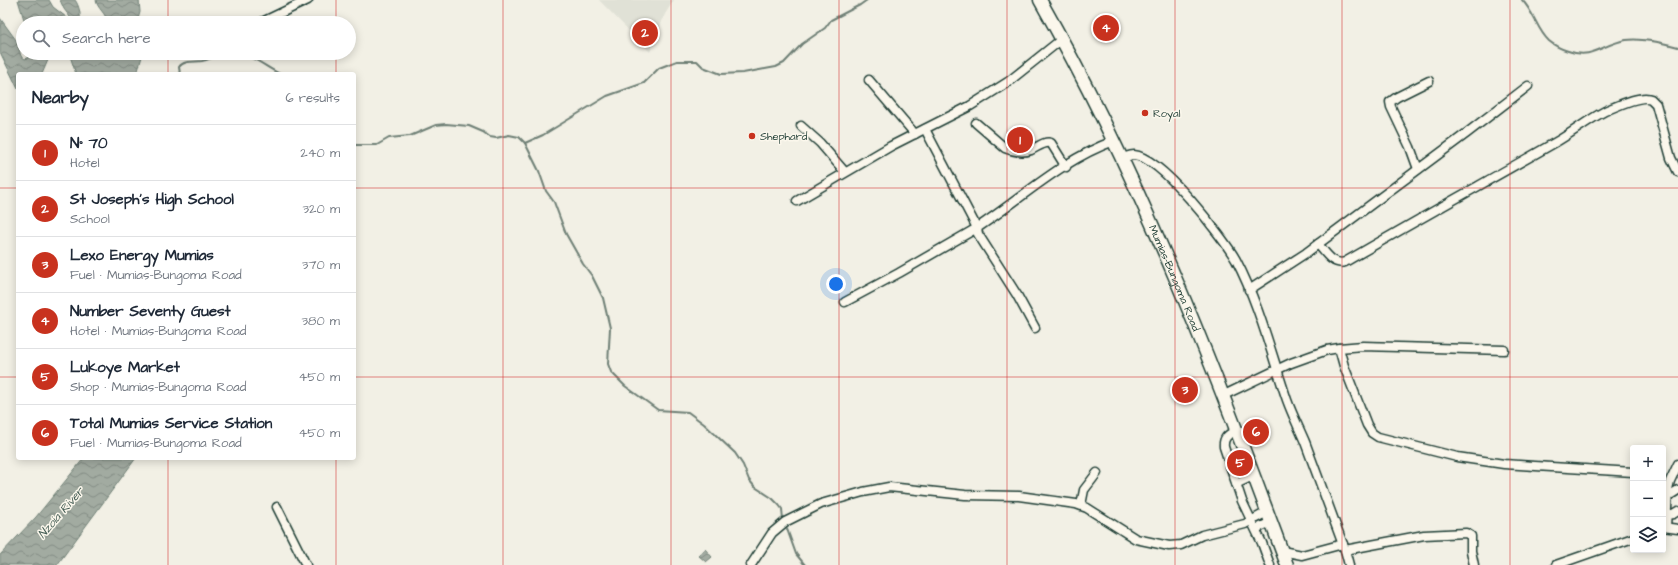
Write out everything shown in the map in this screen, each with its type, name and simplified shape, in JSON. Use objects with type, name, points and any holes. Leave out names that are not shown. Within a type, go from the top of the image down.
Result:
[{"type":"highway","name":"Mumias-Bungoma Road","points":[[1040,0],[1062,39],[1114,141],[1172,268],[1287,565]]},
{"type":"street","points":[[275,16],[308,0]]},
{"type":"street","points":[[797,202],[845,172],[970,106],[1001,87],[1062,39]]},
{"type":"street","points":[[869,80],[915,134]]},
{"type":"street","points":[[1418,169],[1390,102],[1428,81]]},
{"type":"street","points":[[1249,290],[1318,244],[1528,86]]},
{"type":"street","points":[[1318,244],[1335,262],[1340,264],[1345,262],[1556,142],[1596,116],[1624,103],[1643,98],[1651,98],[1656,104],[1671,158],[1678,172]]},
{"type":"street","points":[[976,123],[1005,148],[1011,150],[1025,151],[1046,143],[1051,143],[1066,166]]},
{"type":"street","points":[[801,126],[820,143],[845,172]]},
{"type":"street","points":[[925,129],[977,228],[978,234],[1017,295],[1035,328]]},
{"type":"street","points":[[845,302],[906,270],[977,228],[1008,208],[1066,166],[1089,152],[1114,141]]},
{"type":"street","points":[[1122,158],[1131,156],[1140,157],[1174,182],[1222,240],[1235,260],[1249,290],[1288,400],[1344,547],[1349,565]]},
{"type":"street","points":[[1222,396],[1302,359],[1327,350],[1338,348],[1363,346],[1504,350]]},
{"type":"street","points":[[1338,348],[1367,425],[1372,433],[1378,437],[1457,457],[1504,464],[1630,472]]},
{"type":"street","points":[[1236,430],[1226,436],[1223,441],[1236,484],[1270,565]]},
{"type":"street","points":[[1677,468],[1666,490],[1678,490]]},
{"type":"street","points":[[1081,505],[1084,490],[1097,473]]},
{"type":"street","points":[[1236,484],[1253,476]]},
{"type":"street","points":[[751,565],[772,532],[780,525],[821,504],[875,489],[889,487],[965,495],[1019,496],[1081,505],[1136,539],[1169,546],[1181,545],[1202,535],[1233,528],[1269,517]]},
{"type":"street","points":[[277,507],[306,565]]},
{"type":"street","points":[[1666,514],[1673,514],[1678,511]]},
{"type":"street","points":[[1256,529],[1269,517]]},
{"type":"street","points":[[1666,527],[1678,528]]},
{"type":"street","points":[[1266,553],[1281,549],[1302,555],[1344,547],[1379,544],[1412,536],[1466,533],[1471,536],[1471,551],[1474,565]]},
{"type":"street","points":[[1556,565],[1630,539]]},
{"type":"shaded area","points":[[599,0],[674,0],[665,14],[650,52]]},
{"type":"water","points":[[18,0],[49,0],[53,7],[65,16],[23,16]]},
{"type":"water","points":[[60,0],[75,0],[80,11],[80,16],[69,16]]},
{"type":"water","points":[[96,0],[139,0],[140,12],[139,16],[105,16]]},
{"type":"water","points":[[0,18],[16,40],[16,60],[48,60],[43,72],[16,72],[16,85],[0,52]]},
{"type":"water","points":[[71,60],[141,60],[138,72],[75,72]]},
{"type":"water","name":"Nzoia River","points":[[82,460],[135,460],[57,565],[0,565],[0,555],[36,517]]},
{"type":"water","points":[[705,549],[712,557],[706,562],[699,556]]},
{"type":"waterway","points":[[525,143],[543,135],[607,96],[644,83],[659,68],[677,61],[697,61],[703,67],[721,74],[743,73],[776,67],[784,63],[802,44],[825,28],[831,20],[867,0]]},
{"type":"waterway","points":[[1522,0],[1530,10],[1545,37],[1556,46],[1568,51],[1584,54],[1591,53],[1626,40],[1652,41],[1678,47]]},
{"type":"waterway","points":[[180,72],[179,67],[184,63],[206,60]]},
{"type":"waterway","points":[[256,60],[277,72]]},
{"type":"waterway","points":[[356,145],[377,145],[389,138],[410,136],[436,125],[446,124],[469,126],[490,137],[496,138],[509,135],[519,137],[525,143],[539,171],[546,191],[554,202],[566,234],[583,264],[592,276],[603,298],[610,328],[608,364],[611,372],[625,386],[658,410],[688,412],[704,424],[735,453],[743,465],[749,480],[755,487],[772,498],[779,505],[782,509],[783,520]]},
{"type":"waterway","points":[[787,529],[796,554],[805,565]]},
{"type":"place","name":"Number Seventy Guest","points":[[1106,28]]},
{"type":"place","name":"St Joseph's High School","points":[[645,33]]},
{"type":"place","name":"Royal","points":[[1145,113]]},
{"type":"place","name":"Shephard","points":[[752,136]]},
{"type":"place","name":"N° 70","points":[[1020,140]]},
{"type":"place","name":"Lexo Energy Mumias","points":[[1185,390]]},
{"type":"place","name":"Total Mumias Service Station","points":[[1256,432]]},
{"type":"place","name":"Lukoye Market","points":[[1240,463]]}]
